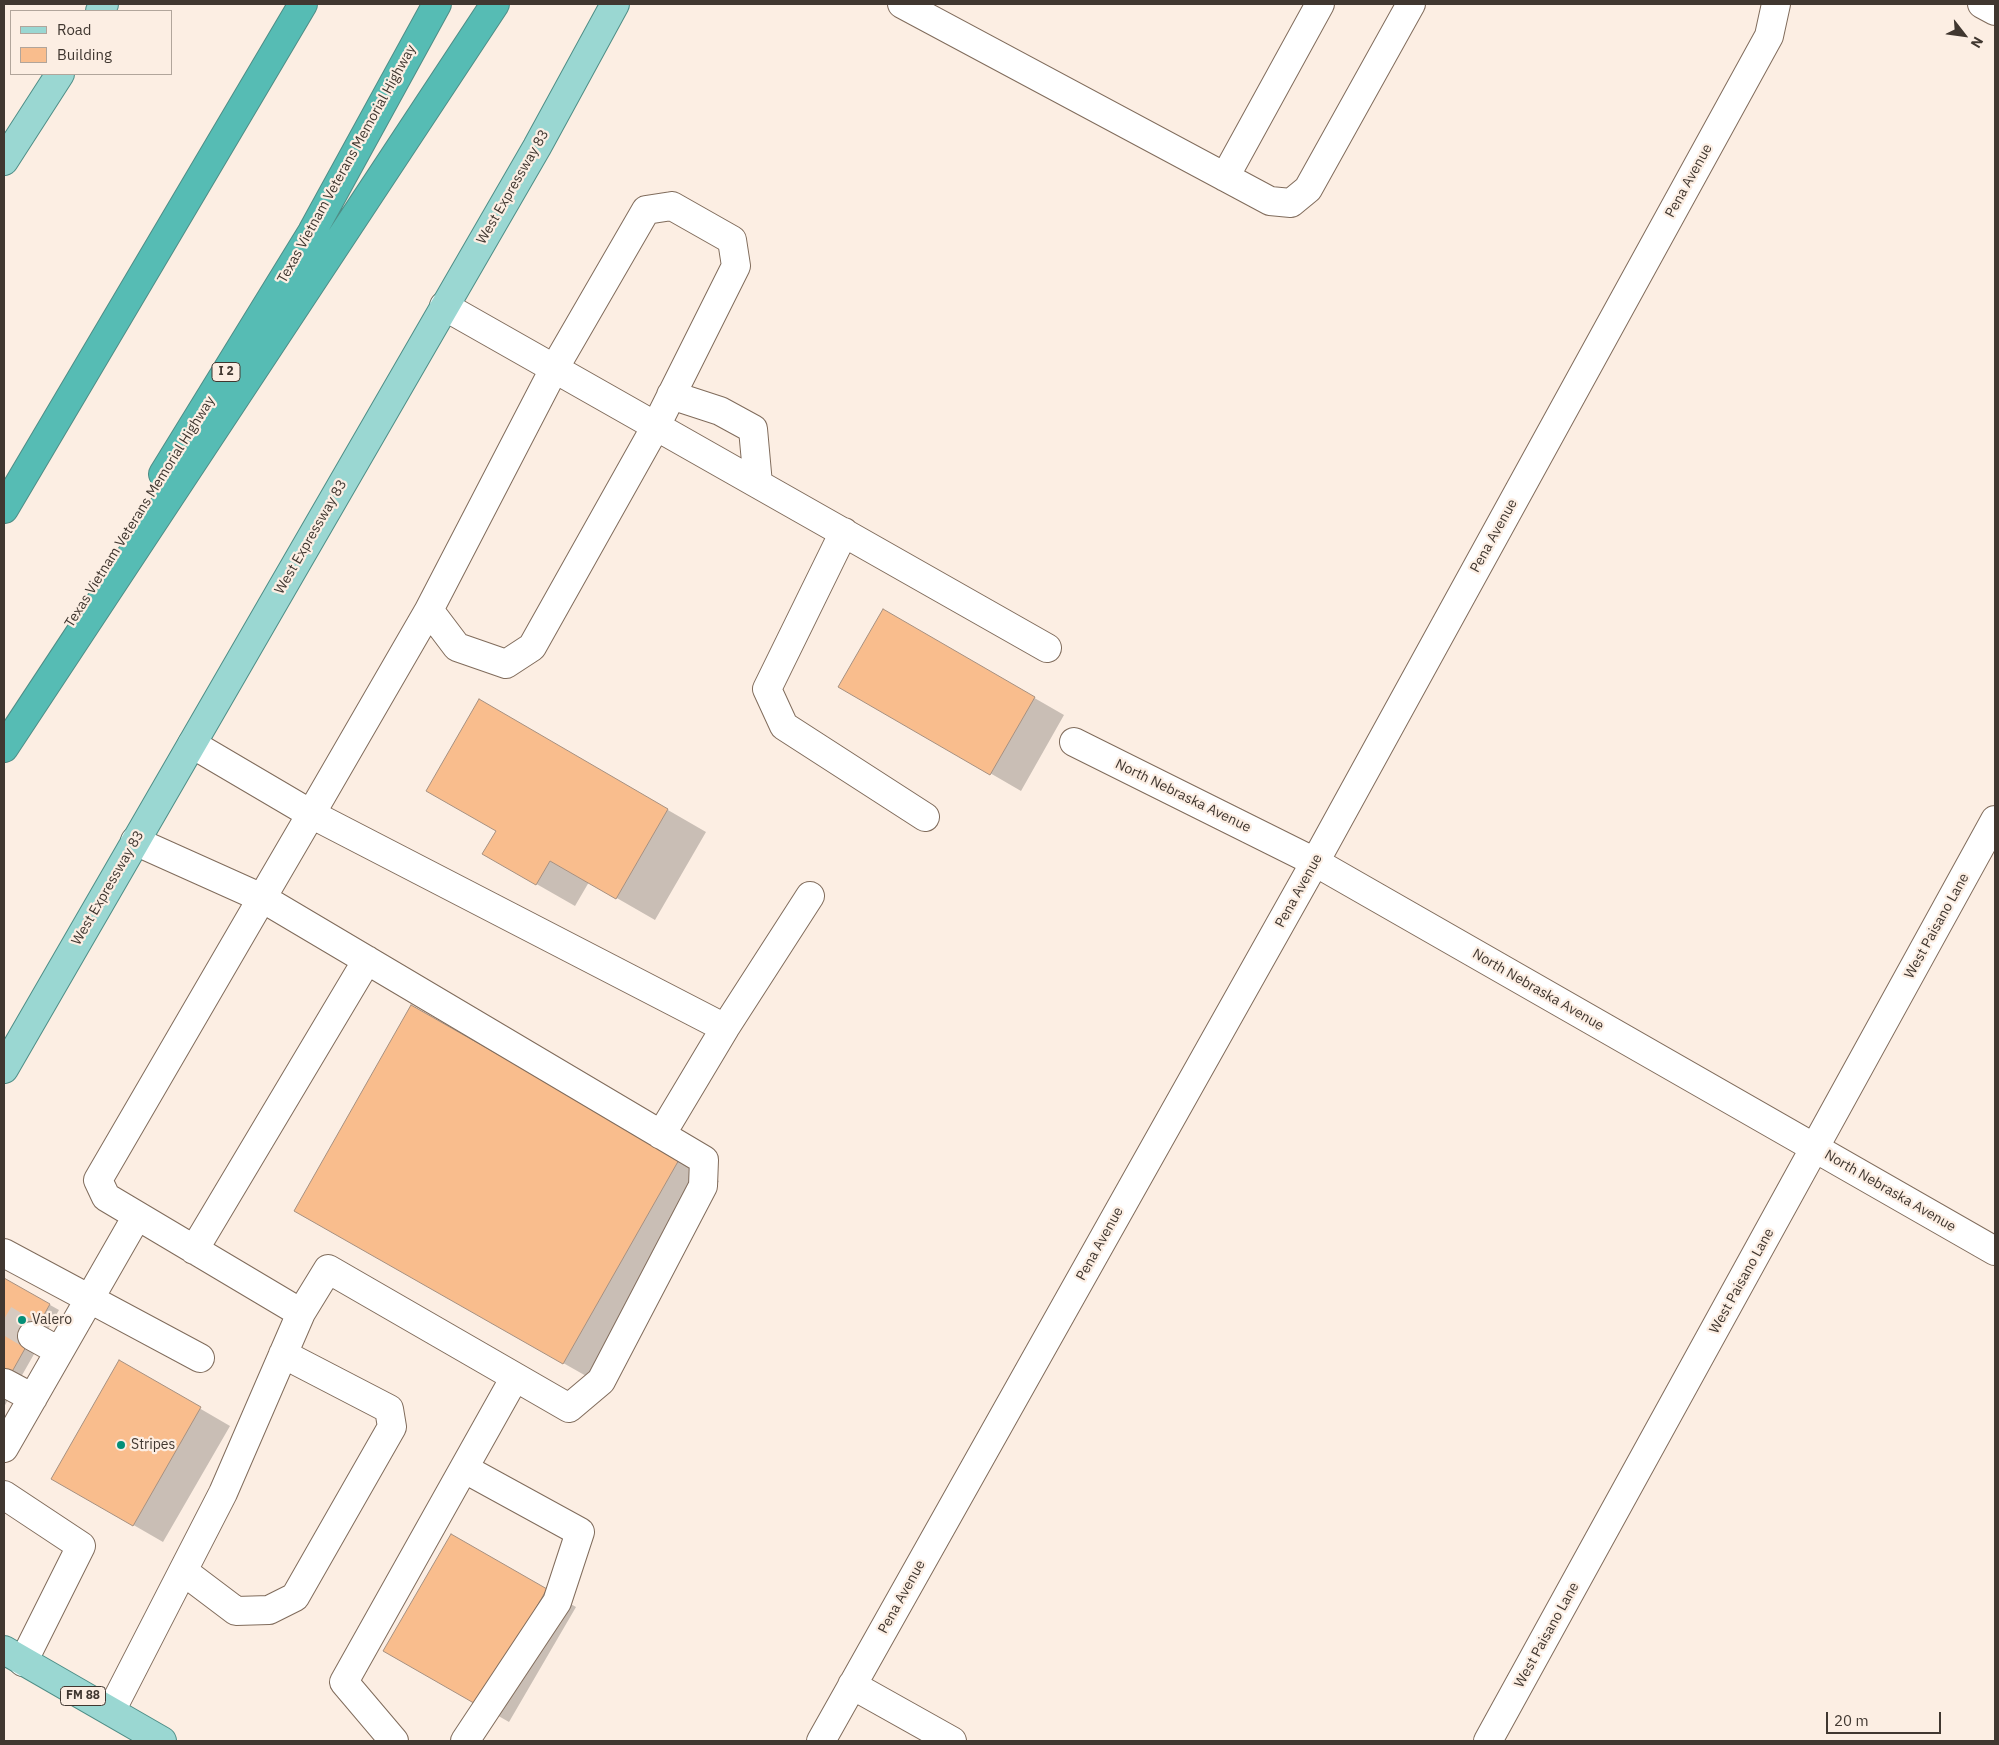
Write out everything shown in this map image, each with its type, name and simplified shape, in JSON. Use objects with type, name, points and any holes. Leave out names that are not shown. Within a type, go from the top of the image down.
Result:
[{"type":"highway","points":[[4,509],[303,4]]},
{"type":"highway","name":"Texas Vietnam Veterans Memorial Highway","points":[[4,733],[312,232],[437,4]]},
{"type":"highway","points":[[4,748],[495,4]]},
{"type":"main road","name":"West Expressway 83","points":[[4,1069],[536,146],[615,4]]},
{"type":"main road","points":[[4,161],[59,75]]},
{"type":"main road","name":"FM 88","points":[[14,1656],[159,1740]]},
{"type":"street","points":[[902,4],[1270,201],[1291,203],[1308,189],[1411,4]]},
{"type":"street","points":[[1225,177],[1320,4]]},
{"type":"street","name":"Pena Avenue","points":[[821,1741],[1315,862],[1769,36],[1776,4]]},
{"type":"street","points":[[1982,4],[1995,11]]},
{"type":"street","points":[[301,1313],[106,1198],[98,1180],[429,610],[554,369],[646,210],[672,206],[732,240],[736,266],[656,426],[532,647],[506,664],[456,647],[429,610]]},
{"type":"street","points":[[444,306],[1047,648]]},
{"type":"street","points":[[671,395],[720,411],[753,429],[758,484]]},
{"type":"street","points":[[844,532],[767,689],[784,726],[925,817]]},
{"type":"street","name":"North Nebraska Avenue","points":[[1074,742],[1315,862],[1995,1251]]},
{"type":"street","points":[[192,744],[311,814],[725,1028]]},
{"type":"street","name":"West Paisano Lane","points":[[1488,1741],[1995,820]]},
{"type":"street","points":[[111,1711],[223,1493],[301,1313],[328,1269],[568,1408],[601,1381],[703,1186],[704,1160],[262,898],[136,841]]},
{"type":"street","points":[[661,1135],[725,1028],[810,896]]},
{"type":"street","points":[[194,1250],[367,960]]},
{"type":"street","points":[[5,1441],[60,1352],[138,1216]]},
{"type":"street","points":[[4,1253],[200,1358]]},
{"type":"street","points":[[32,1336],[60,1352]]},
{"type":"street","points":[[183,1570],[236,1610],[269,1610],[295,1597],[392,1427],[389,1410],[283,1354]]},
{"type":"street","points":[[394,1741],[344,1682],[515,1377]]},
{"type":"street","points":[[5,1383],[32,1398]]},
{"type":"street","points":[[465,1469],[580,1532],[557,1602],[465,1741]]},
{"type":"street","points":[[4,1495],[80,1546],[14,1656]]},
{"type":"street","points":[[852,1685],[952,1741]]},
{"type":"building","points":[[883,609],[1035,697],[990,775],[838,687]]},
{"type":"building","points":[[479,699],[668,809],[616,899],[550,861],[536,885],[482,854],[496,831],[426,791]]},
{"type":"building","points":[[411,1005],[680,1158],[563,1364],[294,1211]]},
{"type":"building","name":"Valero","points":[[4,1278],[50,1304],[4,1386]]},
{"type":"building","points":[[119,1360],[201,1407],[133,1526],[51,1479]]},
{"type":"building","points":[[451,1534],[547,1589],[479,1706],[383,1651]]},
{"type":"tunnel","points":[[4,1319],[32,1336]]},
{"type":"place","name":"Valero","points":[[22,1320]]},
{"type":"place","name":"Stripes","points":[[121,1445]]}]
